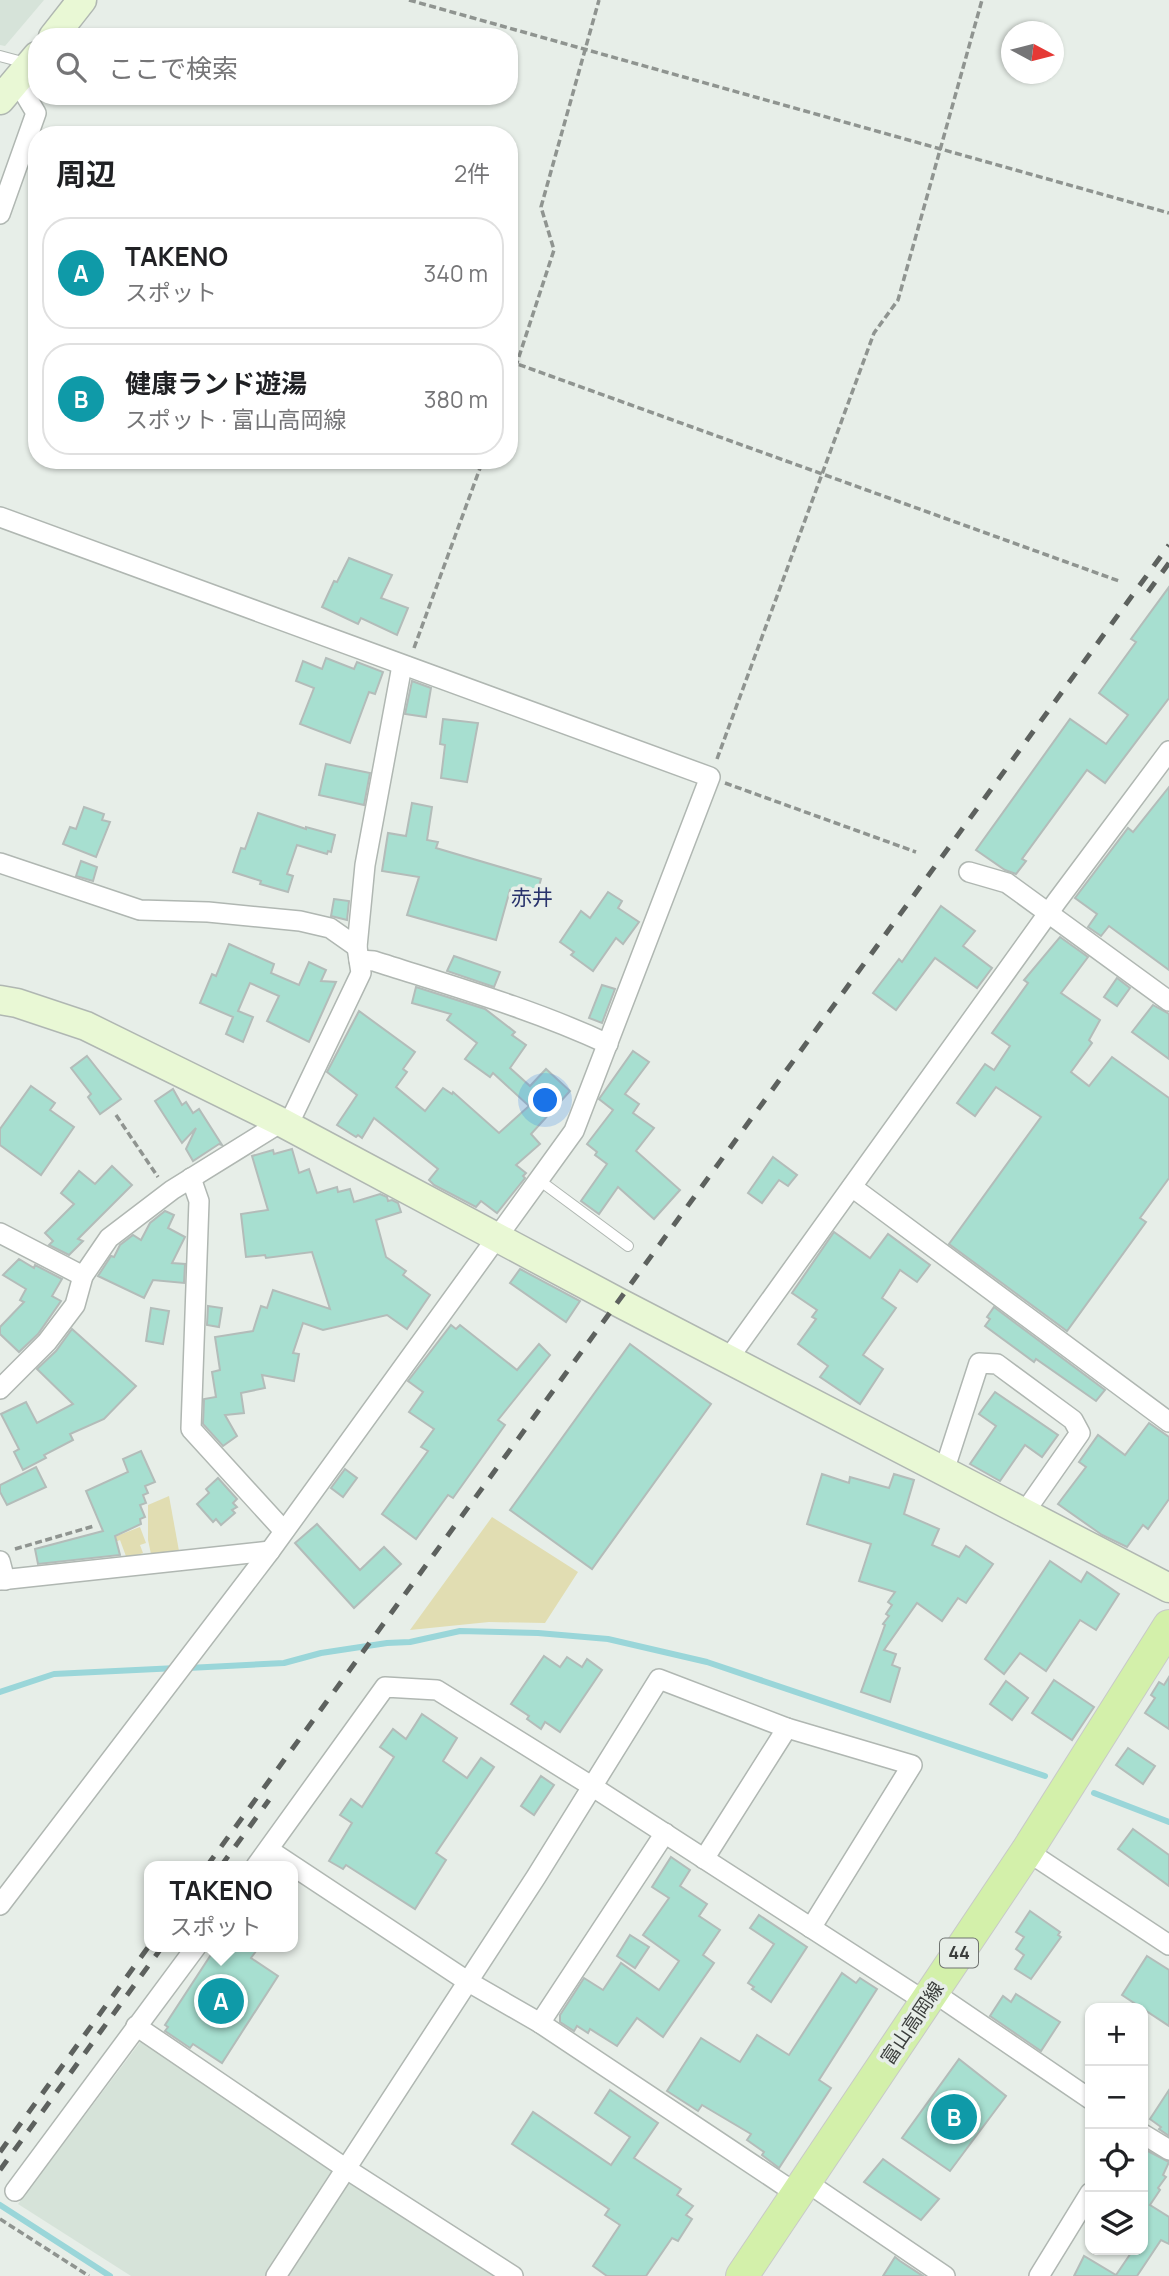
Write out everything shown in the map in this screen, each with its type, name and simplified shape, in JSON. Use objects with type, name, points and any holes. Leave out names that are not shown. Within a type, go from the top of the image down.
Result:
[{"type":"main road","name":"富山高岡線","points":[[742,2276],[1027,1851],[1168,1629]]},
{"type":"street","points":[[60,28],[82,0]]},
{"type":"street","points":[[21,75],[28,93]]},
{"type":"street","points":[[31,126],[36,113],[33,105]]},
{"type":"street","points":[[0,214],[28,135]]},
{"type":"street","points":[[0,517],[710,777],[574,1131],[270,1550],[0,1905]]},
{"type":"street","points":[[0,1389],[47,1342],[75,1305],[83,1276],[109,1238],[169,1192],[293,1115],[361,973],[358,954],[365,865],[401,671],[408,667]]},
{"type":"street","points":[[729,1359],[1048,914],[1169,751]]},
{"type":"street","points":[[0,863],[140,910],[208,912],[300,921],[330,928],[358,954],[374,961],[582,1031],[608,1044]]},
{"type":"street","points":[[969,872],[1007,883],[1169,1001]]},
{"type":"street","points":[[0,1000],[86,1026],[283,1123],[1169,1588]]},
{"type":"street","points":[[191,1178],[199,1201],[191,1429],[284,1531]]},
{"type":"street","points":[[852,1186],[1169,1422]]},
{"type":"street","points":[[0,1233],[83,1276]]},
{"type":"street","points":[[943,1471],[979,1363],[997,1364],[1073,1420],[1080,1433],[1024,1513]]},
{"type":"street","points":[[5,1568],[270,1550]]},
{"type":"street","points":[[276,2276],[593,1787],[659,1679],[787,1728],[912,1765],[811,1928]]},
{"type":"street","points":[[260,1861],[385,1686],[437,1690],[811,1928],[930,1997],[1085,2096]]},
{"type":"street","points":[[705,1859],[787,1728]]},
{"type":"street","points":[[540,2023],[664,1833]]},
{"type":"street","points":[[268,1850],[285,1861]]},
{"type":"street","points":[[1027,1851],[1169,1945]]},
{"type":"street","points":[[298,1870],[467,1981],[540,2023],[946,2276]]},
{"type":"street","points":[[15,2191],[191,1952]]},
{"type":"street","points":[[136,2026],[345,2168],[513,2276]]},
{"type":"street","points":[[1148,2137],[1169,2150]]},
{"type":"street","points":[[1039,2276],[1085,2201]]},
{"type":"lane","points":[[0,56],[21,75]]},
{"type":"lane","points":[[539,1180],[628,1246]]},
{"type":"path","points":[[409,0],[512,28]]},
{"type":"path","points":[[599,0],[541,207],[554,250],[518,364],[1118,581]]},
{"type":"path","points":[[916,852],[710,777],[874,333],[898,300],[982,0]]},
{"type":"path","points":[[518,30],[1169,213]]},
{"type":"path","points":[[408,667],[480,469]]},
{"type":"path","points":[[116,1115],[169,1192]]},
{"type":"path","points":[[5,1568],[94,1526]]},
{"type":"path","points":[[0,2219],[89,2276]]},
{"type":"shaded area","points":[[0,0],[44,0],[5,46],[0,45]]},
{"type":"shaded area","points":[[169,1496],[179,1551],[151,1554],[148,1540],[148,1505]]},
{"type":"shaded area","points":[[492,1517],[578,1572],[545,1623],[489,1622],[410,1630]]},
{"type":"shaded area","points":[[140,1527],[146,1543],[140,1545],[143,1553],[127,1559],[120,1540],[115,1542],[114,1537]]},
{"type":"shaded area","points":[[141,2041],[504,2276],[131,2276],[18,2204]]},
{"type":"building","points":[[349,558],[392,575],[381,598],[408,608],[397,635],[361,618],[358,624],[322,607]]},
{"type":"building","points":[[1169,587],[1169,698],[1105,783],[1087,770],[1022,859],[1026,861],[1016,874],[1005,870],[976,850],[1070,719],[1106,744],[1128,715],[1099,693],[1136,642],[1131,639]]},
{"type":"building","points":[[326,658],[354,669],[357,662],[383,672],[375,694],[369,692],[350,743],[300,724],[314,688],[296,681],[303,661],[322,669]]},
{"type":"building","points":[[412,681],[431,688],[426,717],[405,714]]},
{"type":"building","points":[[443,719],[478,723],[467,782],[441,778],[445,745],[440,744]]},
{"type":"building","points":[[326,764],[370,773],[364,805],[319,795]]},
{"type":"building","points":[[1169,787],[1169,970],[1109,926],[1101,936],[1088,927],[1097,914],[1075,898],[1128,828],[1133,832]]},
{"type":"building","points":[[412,803],[432,807],[427,840],[438,842],[436,848],[541,879],[536,897],[510,890],[496,940],[407,915],[419,877],[382,871],[388,833],[406,836]]},
{"type":"building","points":[[84,807],[104,814],[102,820],[110,822],[96,857],[63,844],[70,827],[76,829]]},
{"type":"building","points":[[258,813],[306,829],[335,835],[331,852],[328,851],[327,854],[297,845],[287,874],[293,876],[288,892],[233,872]]},
{"type":"building","points":[[81,861],[97,867],[93,881],[76,876]]},
{"type":"building","points":[[608,892],[622,901],[618,908],[639,922],[623,944],[616,938],[593,971],[571,955],[574,952],[560,942],[581,911],[590,918]]},
{"type":"building","points":[[334,899],[349,901],[347,920],[331,916]]},
{"type":"building","points":[[941,906],[975,931],[963,946],[992,968],[977,988],[935,958],[896,1010],[873,993],[899,959],[902,962]]},
{"type":"building","points":[[1060,937],[1088,957],[1061,993],[1100,1020],[1089,1040],[1092,1043],[1071,1072],[1089,1086],[1112,1057],[1169,1098],[1169,1178],[1140,1218],[1146,1222],[1067,1331],[949,1244],[1041,1117],[996,1087],[975,1116],[957,1103],[985,1064],[994,1070],[1010,1046],[992,1033],[1028,983],[1024,980]]},
{"type":"building","points":[[229,944],[274,964],[271,973],[299,985],[309,962],[326,970],[321,981],[336,982],[309,1042],[267,1021],[279,996],[250,983],[238,1011],[253,1017],[243,1042],[226,1034],[233,1017],[200,1003],[212,974],[216,976]]},
{"type":"building","points":[[454,956],[500,972],[494,987],[447,971]]},
{"type":"building","points":[[1117,978],[1130,988],[1117,1006],[1104,997]]},
{"type":"building","points":[[602,985],[615,989],[602,1023],[589,1018]]},
{"type":"building","points":[[416,987],[485,1009],[515,1032],[512,1035],[526,1045],[510,1068],[530,1086],[546,1069],[570,1091],[531,1134],[540,1144],[516,1165],[526,1173],[523,1176],[525,1178],[497,1213],[481,1201],[476,1207],[434,1185],[429,1180],[438,1169],[374,1118],[362,1138],[337,1125],[357,1095],[327,1072],[359,1011],[415,1052],[403,1069],[407,1072],[396,1087],[425,1111],[443,1088],[452,1094],[453,1092],[499,1133],[529,1106],[493,1073],[490,1077],[465,1059],[477,1043],[447,1020],[451,1014],[412,1003]]},
{"type":"building","points":[[1153,1005],[1169,1014],[1169,1059],[1132,1032]]},
{"type":"building","points":[[633,1051],[649,1062],[625,1094],[639,1104],[633,1113],[654,1128],[636,1151],[680,1190],[654,1219],[618,1187],[599,1214],[581,1201],[607,1164],[595,1155],[597,1152],[587,1144],[613,1110],[599,1099]]},
{"type":"building","points":[[87,1056],[121,1099],[100,1114],[88,1097],[91,1094],[71,1068]]},
{"type":"building","points":[[31,1086],[55,1103],[50,1110],[74,1127],[41,1175],[0,1145],[0,1129]]},
{"type":"building","points":[[173,1089],[182,1105],[186,1102],[193,1113],[199,1109],[222,1145],[219,1144],[193,1161],[186,1149],[196,1128],[182,1143],[155,1101]]},
{"type":"building","points":[[292,1149],[299,1173],[309,1169],[317,1193],[337,1187],[338,1192],[350,1189],[354,1202],[380,1194],[387,1197],[388,1201],[398,1203],[401,1212],[376,1220],[386,1257],[406,1271],[403,1275],[430,1295],[407,1329],[387,1315],[323,1330],[303,1323],[293,1353],[299,1354],[294,1381],[262,1375],[265,1388],[241,1393],[244,1413],[225,1415],[237,1436],[223,1446],[203,1424],[204,1399],[216,1397],[212,1372],[220,1370],[215,1337],[253,1331],[261,1306],[267,1308],[273,1290],[330,1309],[312,1252],[266,1258],[265,1255],[246,1257],[241,1214],[268,1210],[252,1156],[273,1150],[274,1154]]},
{"type":"building","points":[[773,1157],[797,1175],[788,1186],[779,1180],[762,1203],[748,1193]]},
{"type":"building","points":[[112,1166],[132,1185],[78,1239],[83,1241],[69,1255],[49,1245],[53,1241],[45,1233],[74,1204],[61,1193],[79,1171],[95,1184]]},
{"type":"building","points":[[165,1211],[174,1215],[168,1228],[185,1237],[172,1263],[185,1264],[184,1283],[153,1280],[144,1298],[98,1276],[120,1245],[133,1235],[141,1240],[150,1223]]},
{"type":"building","points":[[834,1232],[870,1258],[888,1234],[930,1265],[917,1282],[900,1270],[882,1298],[896,1308],[863,1355],[883,1369],[860,1404],[820,1377],[828,1366],[798,1344],[816,1319],[812,1317],[817,1310],[792,1293]]},
{"type":"building","points":[[19,1259],[62,1279],[52,1296],[61,1301],[38,1334],[19,1352],[0,1334],[0,1327],[24,1302],[20,1300],[26,1289],[3,1275]]},
{"type":"building","points":[[520,1269],[580,1301],[566,1322],[510,1283]]},
{"type":"building","points":[[208,1306],[222,1308],[219,1327],[207,1325]]},
{"type":"building","points":[[994,1307],[1105,1390],[1096,1401],[1036,1359],[1034,1362],[985,1326]]},
{"type":"building","points":[[151,1308],[169,1311],[163,1344],[146,1341]]},
{"type":"building","points":[[451,1325],[456,1329],[460,1325],[517,1370],[539,1344],[550,1355],[498,1420],[505,1425],[453,1498],[448,1495],[416,1539],[382,1514],[428,1451],[421,1447],[434,1429],[409,1412],[423,1392],[408,1381]]},
{"type":"building","points":[[72,1329],[136,1386],[104,1419],[70,1434],[73,1440],[23,1470],[14,1452],[19,1449],[1,1414],[26,1402],[37,1423],[73,1404],[37,1369],[56,1351]]},
{"type":"building","points":[[630,1344],[711,1404],[592,1569],[510,1510]]},
{"type":"building","points":[[995,1392],[1058,1435],[1042,1457],[1025,1445],[1000,1481],[970,1464],[996,1426],[979,1414]]},
{"type":"building","points":[[1149,1423],[1169,1437],[1169,1499],[1148,1529],[1143,1525],[1127,1547],[1102,1535],[1058,1504],[1086,1467],[1079,1462],[1098,1435],[1125,1455]]},
{"type":"building","points":[[141,1451],[155,1482],[145,1486],[148,1493],[143,1495],[146,1503],[140,1505],[145,1517],[140,1519],[141,1524],[115,1536],[120,1555],[38,1564],[35,1549],[103,1531],[86,1491],[128,1472],[123,1459]]},
{"type":"building","points":[[36,1467],[46,1487],[7,1505],[0,1492],[0,1485]]},
{"type":"building","points":[[345,1469],[357,1478],[343,1497],[331,1488]]},
{"type":"building","points":[[822,1474],[849,1483],[850,1477],[889,1488],[894,1474],[914,1480],[904,1514],[939,1529],[932,1545],[959,1557],[966,1546],[993,1564],[966,1603],[958,1598],[942,1621],[917,1603],[884,1650],[896,1654],[892,1665],[900,1668],[890,1702],[861,1692],[885,1625],[883,1624],[889,1616],[886,1614],[892,1605],[888,1602],[895,1592],[859,1581],[871,1544],[807,1524]]},
{"type":"building","points":[[218,1478],[237,1499],[233,1503],[237,1507],[232,1510],[235,1513],[221,1525],[216,1519],[213,1522],[197,1504],[209,1493],[206,1489]]},
{"type":"building","points":[[317,1524],[360,1570],[384,1547],[401,1564],[354,1608],[295,1543]]},
{"type":"building","points":[[1050,1561],[1081,1582],[1087,1572],[1119,1594],[1096,1630],[1080,1620],[1046,1671],[1020,1653],[1004,1674],[985,1659]]},
{"type":"building","points":[[544,1656],[560,1667],[567,1657],[582,1667],[587,1659],[602,1670],[560,1732],[545,1722],[541,1729],[527,1719],[529,1716],[511,1704]]},
{"type":"building","points":[[1169,1677],[1169,1729],[1145,1713],[1155,1698],[1151,1695],[1159,1682],[1164,1685]]},
{"type":"building","points":[[1054,1680],[1094,1707],[1072,1740],[1032,1713]]},
{"type":"building","points":[[1006,1681],[1028,1698],[1012,1720],[990,1704]]},
{"type":"building","points":[[422,1714],[457,1738],[443,1761],[467,1778],[481,1758],[494,1767],[436,1853],[446,1860],[415,1909],[346,1865],[343,1869],[329,1861],[352,1823],[340,1815],[351,1799],[362,1807],[394,1757],[380,1747],[393,1729],[406,1739]]},
{"type":"building","points":[[1128,1748],[1155,1766],[1143,1784],[1116,1765]]},
{"type":"building","points":[[541,1776],[554,1785],[534,1815],[521,1806]]},
{"type":"building","points":[[1133,1829],[1169,1855],[1169,1886],[1118,1849]]},
{"type":"building","points":[[671,1857],[690,1870],[680,1886],[707,1904],[699,1916],[720,1930],[703,1955],[714,1963],[663,2037],[637,2018],[617,2046],[590,2029],[588,2033],[577,2026],[574,2031],[560,2022],[560,2015],[584,1978],[603,1990],[621,1963],[659,1990],[679,1961],[643,1935],[669,1898],[652,1887]]},
{"type":"building","points":[[1030,1911],[1060,1932],[1058,1935],[1061,1937],[1031,1979],[1015,1969],[1024,1955],[1016,1949],[1024,1937],[1016,1932]]},
{"type":"building","points":[[759,1915],[807,1947],[771,2002],[748,1983],[774,1944],[750,1928]]},
{"type":"building","points":[[630,1935],[649,1947],[635,1968],[617,1956]]},
{"type":"building","points":[[213,1952],[255,1952],[251,1958],[278,1976],[222,2063],[193,2044],[190,2048],[165,2031],[168,2027],[165,2025]]},
{"type":"building","points":[[1147,1956],[1169,1970],[1169,2026],[1148,2012],[1148,2003],[1134,2003],[1122,1995]]},
{"type":"building","points":[[842,1973],[856,1983],[860,1978],[877,1989],[819,2080],[831,2088],[779,2168],[762,2155],[764,2152],[747,2140],[751,2134],[702,2105],[698,2111],[667,2091],[701,2038],[740,2062],[757,2035],[789,2055]]},
{"type":"building","points":[[1016,1994],[1060,2022],[1041,2051],[990,2016],[1003,1996],[1011,2002]]},
{"type":"building","points":[[959,2059],[1006,2096],[950,2171],[902,2138]]},
{"type":"building","points":[[610,2090],[658,2123],[634,2158],[681,2189],[677,2195],[693,2206],[686,2215],[692,2219],[678,2241],[672,2238],[646,2276],[607,2276],[593,2266],[620,2225],[605,2215],[609,2209],[512,2144],[533,2112],[611,2165],[630,2137],[595,2113]]},
{"type":"building","points":[[1169,2090],[1169,2136],[1150,2119]]},
{"type":"building","points":[[1148,2151],[1169,2162],[1163,2175],[1166,2177],[1150,2205],[1169,2217],[1169,2244],[1161,2240],[1137,2276],[1074,2276],[1084,2256],[1116,2275],[1130,2255],[1148,2255]]},
{"type":"building","points":[[883,2159],[939,2199],[921,2220],[864,2182]]},
{"type":"building","points":[[895,2257],[900,2261],[923,2276],[883,2276]]},
{"type":"waterway","points":[[188,1668],[284,1663],[321,1653],[410,1642],[460,1631],[538,1633],[608,1639],[707,1662],[1045,1776]]},
{"type":"waterway","points":[[0,1692],[54,1674],[177,1668]]},
{"type":"waterway","points":[[1094,1793],[1169,1822]]},
{"type":"waterway","points":[[0,2205],[110,2276]]},
{"type":"railway","points":[[211,1861],[1169,545]]},
{"type":"railway","points":[[1148,592],[1169,563]]},
{"type":"railway","points":[[225,1861],[269,1800]]},
{"type":"railway","points":[[0,2152],[145,1952]]},
{"type":"railway","points":[[0,2170],[158,1952]]},
{"type":"place","name":"TAKENO","points":[[221,2001]]},
{"type":"place","name":"健康ランド遊湯","points":[[954,2117]]},
{"type":"district","name":"赤井","points":[[532,898]]}]
